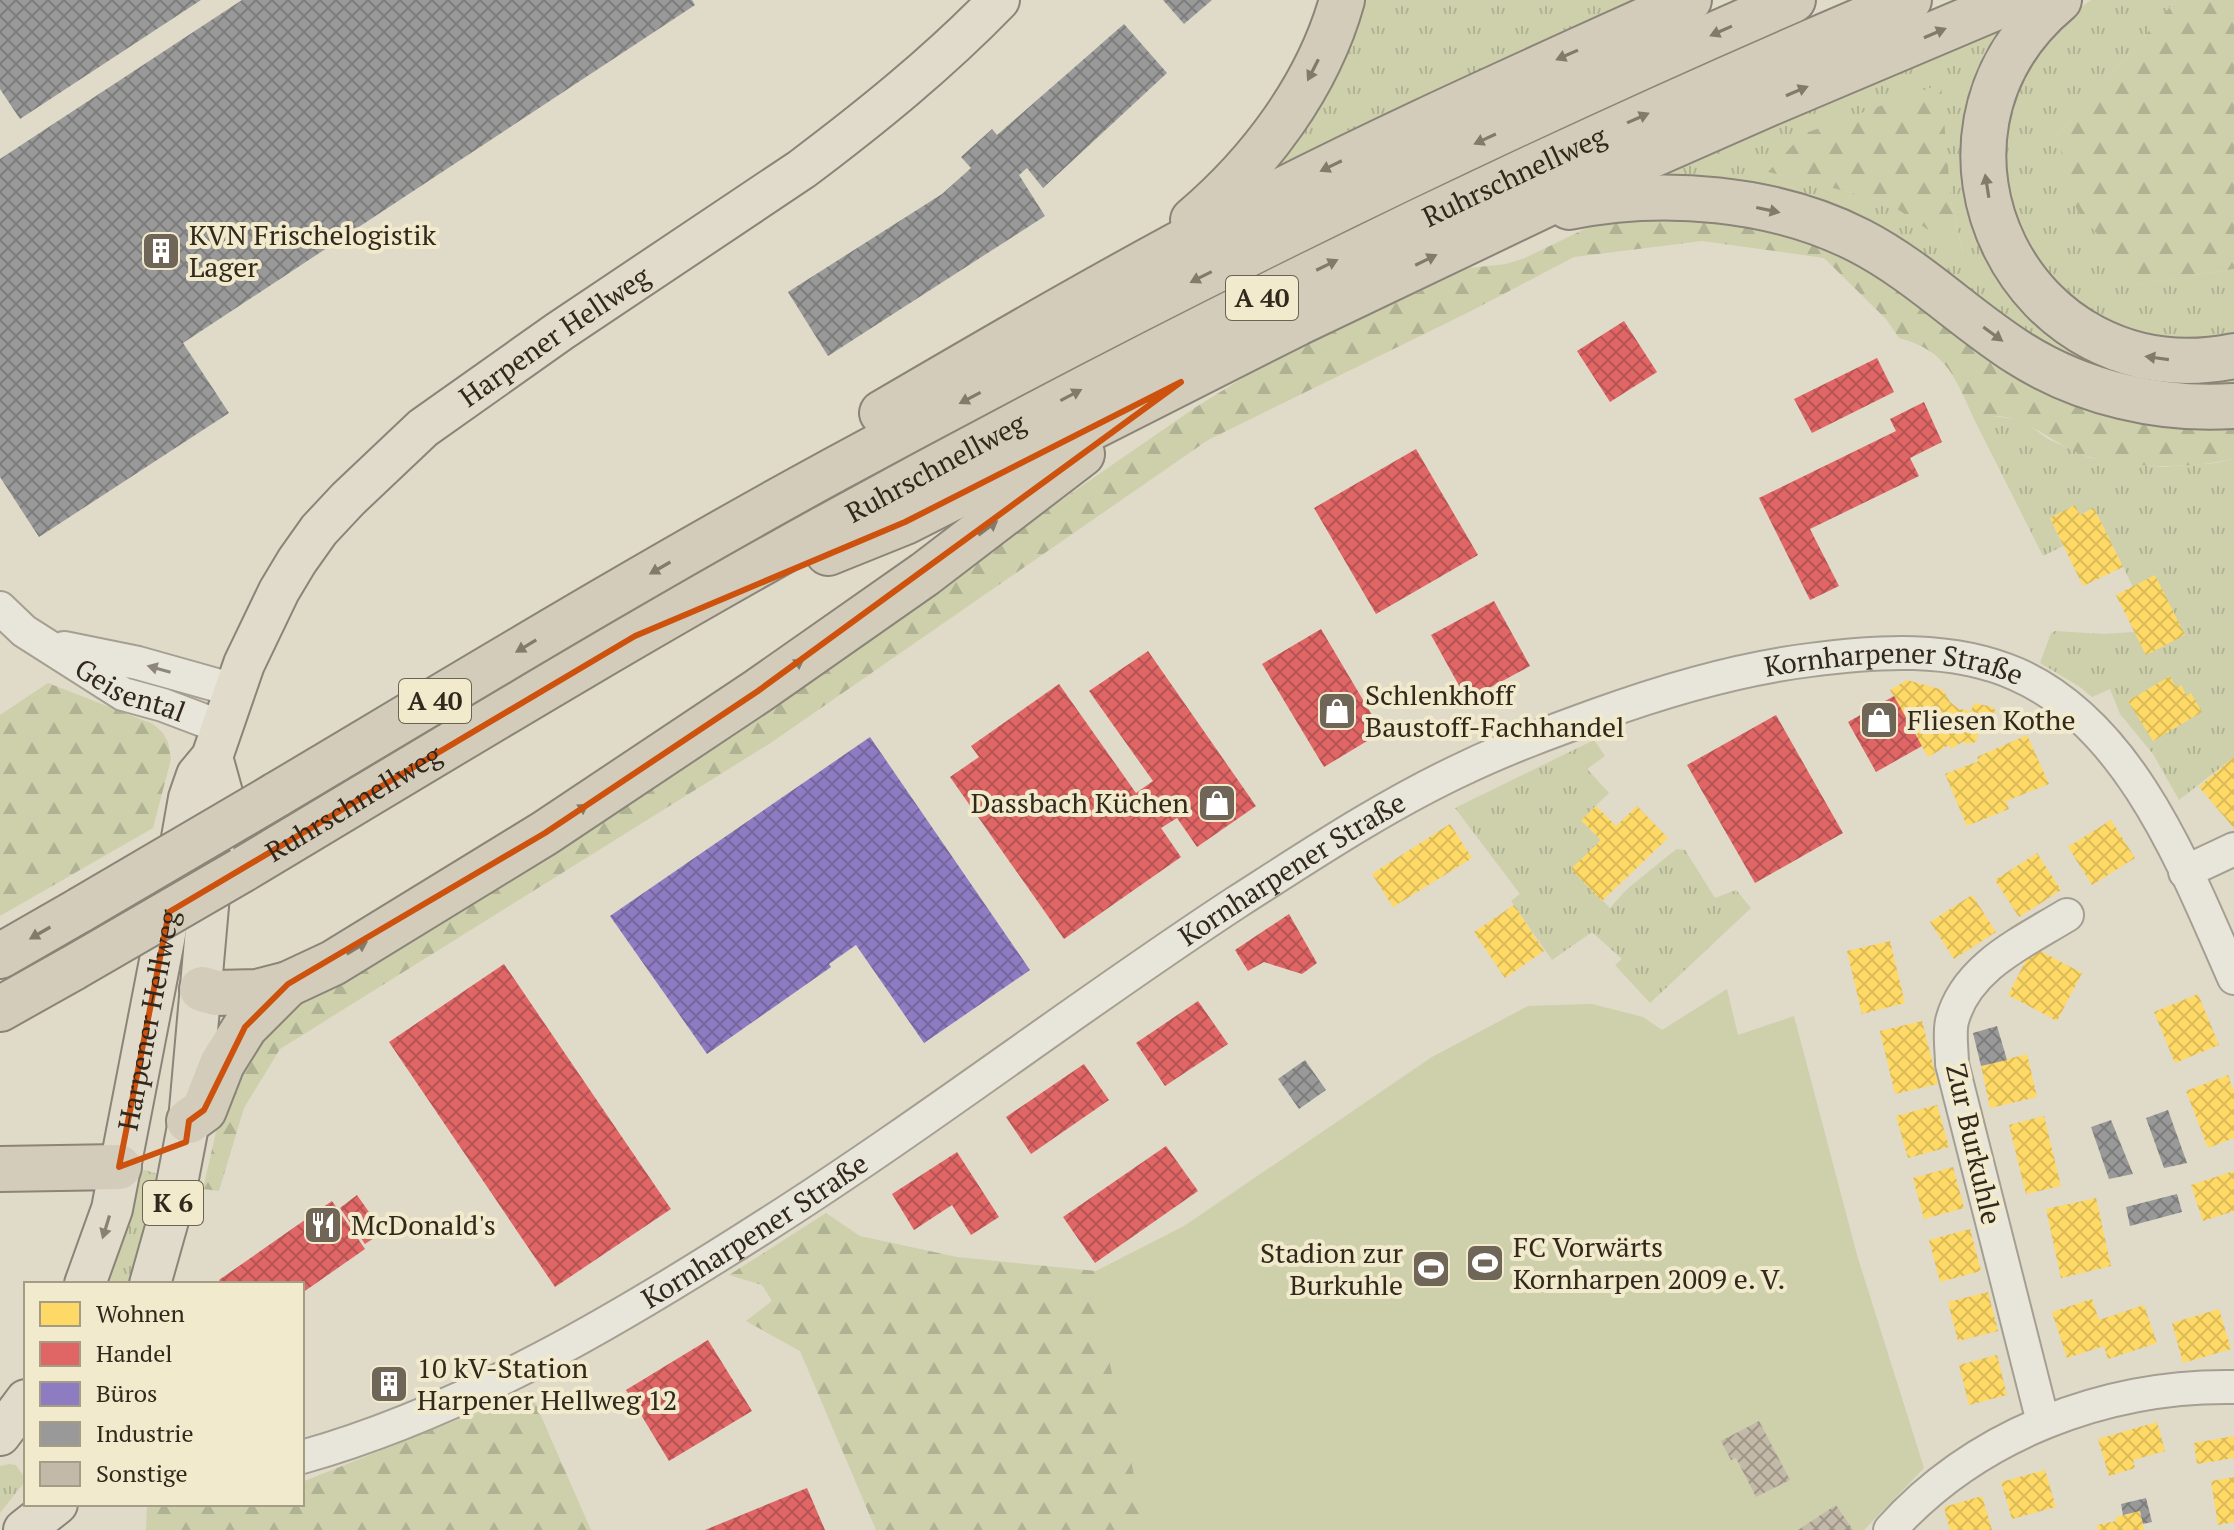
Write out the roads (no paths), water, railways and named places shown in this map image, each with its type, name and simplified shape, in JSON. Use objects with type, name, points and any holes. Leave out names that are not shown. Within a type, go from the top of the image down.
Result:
[{"type":"highway","points":[[1109,282],[1173,238],[1218,199],[1252,161],[1304,87],[1342,0]]},
{"type":"highway","points":[[727,530],[844,435],[1109,282],[1225,219],[1406,129],[1689,0]]},
{"type":"highway","name":"Ruhrschnellweg","points":[[0,956],[727,530],[1114,321],[1343,206],[1584,92],[1793,0]]},
{"type":"highway","name":"Ruhrschnellweg","points":[[0,1009],[635,636],[984,441],[1247,305],[1580,145],[1909,0]]},
{"type":"highway","points":[[635,636],[714,598],[905,522],[1496,227],[1761,107],[2014,0]]},
{"type":"highway","points":[[2059,0],[2024,36],[2005,63],[1991,99],[1986,129],[1986,180],[2001,242],[2014,267],[2052,309],[2101,342],[2135,355],[2168,360],[2203,361],[2234,356]]},
{"type":"highway","points":[[1496,227],[1575,206],[1651,199],[1727,203],[1791,215],[1817,222],[1863,242],[2019,353],[2057,373],[2090,386],[2146,401],[2181,407],[2234,406]]},
{"type":"highway","points":[[202,989],[234,994],[288,984],[333,963],[545,833],[758,691],[925,574],[1123,421],[1181,382]]},
{"type":"highway","points":[[187,1132],[204,1110],[222,1064],[245,1027],[288,984]]},
{"type":"highway","points":[[0,1169],[119,1167]]},
{"type":"main road","name":"Harpener Hellweg","points":[[86,1282],[112,1209],[189,798],[197,775],[217,742],[234,690],[264,621],[297,561],[319,530],[423,428],[510,365],[837,144],[912,83],[999,0]]},
{"type":"main road","name":"Harpener Hellweg","points":[[151,1282],[167,1227],[187,1132],[213,850],[222,793],[217,742]]},
{"type":"main road","points":[[164,940],[181,972],[202,989]]},
{"type":"main road","points":[[119,1167],[146,1161],[187,1132]]},
{"type":"main road","points":[[11,1530],[29,1506]]},
{"type":"main road","points":[[24,1530],[54,1506]]},
{"type":"street","name":"Geisental","points":[[0,608],[24,631],[123,694],[163,705],[217,742]]},
{"type":"street","name":"Geisental","points":[[46,644],[138,663],[234,690]]},
{"type":"street","name":"Kornharpener Straße","points":[[304,1456],[441,1406],[507,1375],[610,1319],[769,1224],[1190,934],[1385,810],[1467,767],[1559,729],[1651,696],[1760,666],[1875,652],[1932,654],[1975,660],[2017,674],[2053,695],[2088,723],[2122,760],[2148,801],[2185,872],[2234,978]]},
{"type":"street","points":[[2185,872],[2234,849]]},
{"type":"street","name":"Zur Burkuhle","points":[[2043,1422],[1952,1064],[1952,1022],[1966,987],[1993,961],[2067,915]]},
{"type":"street","points":[[1890,1530],[1929,1492],[1983,1453],[2043,1422],[2092,1404],[2144,1394],[2234,1387]]},
{"type":"place","name":"KVN Frischelogistik Lager","points":[[161,251]]},
{"type":"place","name":"Schlenkhoff Baustoff-Fachhandel","points":[[1337,711]]},
{"type":"place","name":"Fliesen Kothe","points":[[1879,720]]},
{"type":"place","name":"Dassbach Küchen","points":[[1217,803]]},
{"type":"place","name":"McDonald's","points":[[323,1225]]},
{"type":"place","name":"FC Vorwärts Kornharpen 2009 e. V.","points":[[1485,1263]]},
{"type":"place","name":"Stadion zur Burkuhle","points":[[1431,1269]]},
{"type":"place","name":"10 kV-Station Harpener Hellweg 12","points":[[389,1384]]}]
